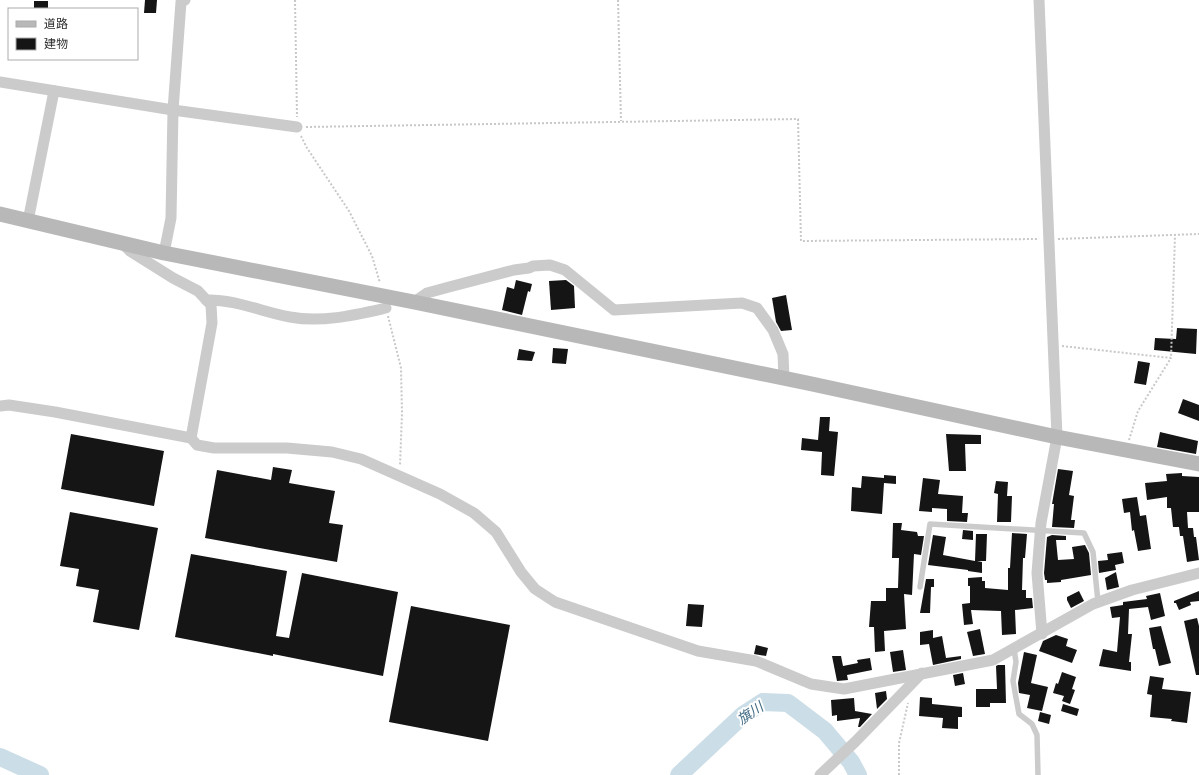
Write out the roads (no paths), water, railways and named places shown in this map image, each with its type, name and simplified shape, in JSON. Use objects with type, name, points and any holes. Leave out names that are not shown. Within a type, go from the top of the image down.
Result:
[{"type":"street","points":[[164,253],[171,218],[173,110],[181,2],[185,0]]},
{"type":"street","points":[[1039,0],[1057,437],[1040,530],[1037,573],[1042,634]]},
{"type":"street","points":[[0,82],[173,110],[297,127]]},
{"type":"street","points":[[28,221],[54,91]]},
{"type":"street","points":[[0,214],[123,244],[385,303],[414,302],[784,378],[1057,437],[1199,464]]},
{"type":"street","points":[[123,244],[130,251],[173,278],[198,291],[211,305],[212,323],[191,438]]},
{"type":"street","points":[[414,302],[427,294],[449,287],[514,270],[533,266],[550,265],[564,270],[614,310],[742,303],[757,308],[772,330],[783,354],[784,378]]},
{"type":"street","points":[[206,300],[226,301],[290,317],[316,320],[348,316],[385,303]]},
{"type":"street","points":[[0,406],[10,405],[55,412],[191,438],[196,445],[214,448],[287,448],[332,452],[361,459],[440,494],[474,513],[496,532],[520,572],[535,588],[555,602],[698,652],[756,661],[811,684],[844,689],[993,660],[1098,602],[1132,590],[1199,573]]},
{"type":"street","points":[[820,775],[855,742],[922,673]]},
{"type":"lane","points":[[920,588],[930,524],[1040,530],[1084,534],[1093,552],[1098,602]]},
{"type":"lane","points":[[1014,649],[1016,662],[1013,681],[1016,701],[1019,714],[1032,724],[1037,735],[1038,775]]},
{"type":"waterway","name":"旗川","points":[[679,775],[743,715],[763,702],[788,703],[825,731],[851,762],[858,775]]},
{"type":"waterway","name":"旗川","points":[[0,757],[40,775]]}]
